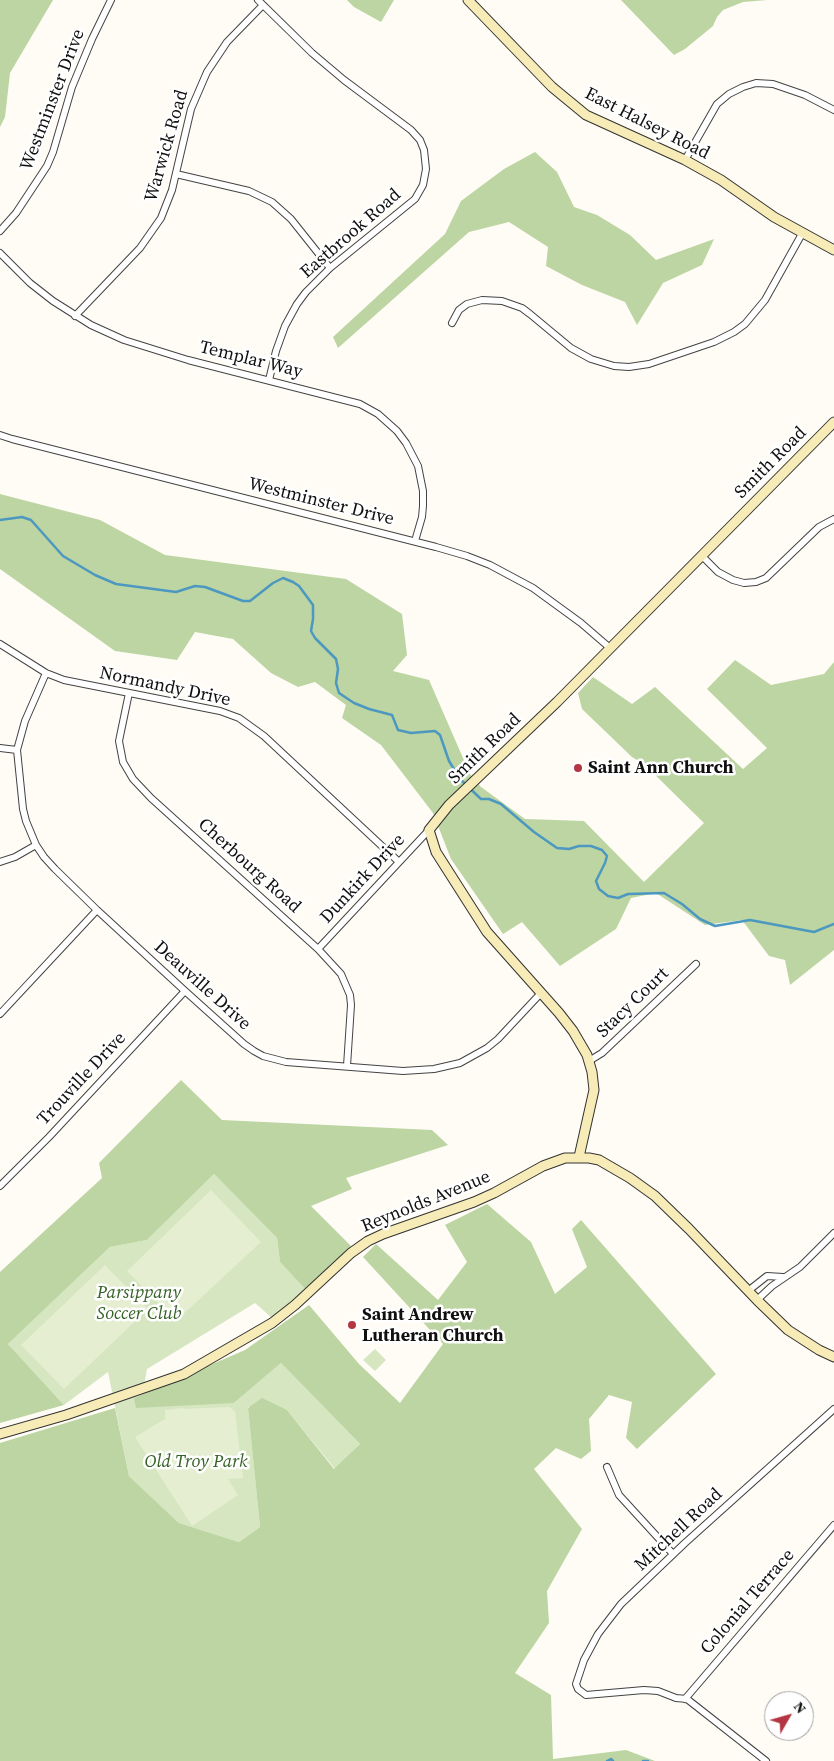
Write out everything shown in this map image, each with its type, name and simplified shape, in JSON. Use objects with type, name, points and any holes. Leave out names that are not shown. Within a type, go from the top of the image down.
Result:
[{"type":"street","name":"Westminster Drive","points":[[0,231],[16,213],[47,166],[72,87],[111,0]]},
{"type":"street","name":"East Halsey Road","points":[[468,0],[552,87],[586,115],[685,160],[721,180],[774,217],[834,250]]},
{"type":"street","name":"Warwick Road","points":[[75,316],[126,264],[152,232],[167,205],[191,109],[207,72],[227,42],[261,3]]},
{"type":"street","name":"Eastbrook Road","points":[[261,3],[312,53],[344,80],[411,130],[420,140],[426,160],[426,175],[423,185],[415,198],[330,268],[306,292],[289,317],[276,351],[269,380]]},
{"type":"street","points":[[685,160],[717,104],[729,94],[743,88],[756,84],[773,84],[805,95],[834,110]]},
{"type":"street","points":[[176,174],[248,191],[272,202],[291,219],[330,268]]},
{"type":"street","points":[[452,323],[459,310],[467,304],[482,300],[502,301],[522,308],[571,348],[591,359],[614,366],[628,367],[649,364],[714,342],[745,324],[765,300],[803,232]]},
{"type":"street","name":"Templar Way","points":[[0,253],[30,282],[75,316],[124,340],[154,351],[360,404],[378,414],[397,431],[414,456],[421,476],[423,506],[415,541]]},
{"type":"street","name":"Smith Road","points":[[430,830],[449,805],[703,557],[834,422]]},
{"type":"street","name":"Westminster Drive","points":[[0,435],[467,556],[515,577],[557,604],[610,648]]},
{"type":"street","points":[[703,557],[718,572],[733,580],[744,583],[756,582],[766,578],[819,527],[834,519]]},
{"type":"street","name":"Normandy Drive","points":[[0,644],[46,673],[79,684],[220,711],[244,721],[264,736],[399,862]]},
{"type":"street","name":"Deauville Drive","points":[[46,673],[25,721],[17,750],[23,810],[36,846],[55,869],[97,910],[244,1044],[263,1056],[286,1062],[403,1072],[434,1070],[460,1063],[474,1056],[498,1039],[541,993]]},
{"type":"street","name":"Cherbourg Road","points":[[129,693],[119,741],[123,762],[133,779],[151,798],[318,949],[341,974],[350,995],[351,1005],[348,1066]]},
{"type":"street","points":[[0,748],[17,750]]},
{"type":"street","points":[[430,830],[436,852],[487,932],[573,1031],[589,1061],[594,1080],[594,1090],[579,1157]]},
{"type":"street","name":"Dunkirk Drive","points":[[318,949],[430,830]]},
{"type":"street","points":[[0,862],[15,857],[36,846]]},
{"type":"street","points":[[1,1013],[97,910]]},
{"type":"street","name":"Stacy Court","points":[[589,1061],[602,1053],[696,964]]},
{"type":"street","name":"Trouville Drive","points":[[0,1186],[50,1137],[185,991]]},
{"type":"street","name":"Reynolds Avenue","points":[[0,1434],[66,1416],[184,1374],[272,1323],[296,1304],[351,1253],[368,1241],[474,1202],[553,1162],[565,1158],[579,1157],[599,1160],[630,1178],[655,1196],[690,1228],[748,1291],[788,1330],[819,1350],[834,1357]]},
{"type":"street","points":[[757,1300],[783,1277],[800,1267],[834,1233]]},
{"type":"street","points":[[748,1291],[768,1276],[783,1277]]},
{"type":"street","name":"Mitchell Road","points":[[685,1699],[676,1698],[658,1691],[644,1690],[586,1695],[581,1693],[576,1684],[584,1660],[598,1634],[621,1604],[673,1554],[834,1409]]},
{"type":"street","points":[[607,1466],[614,1486],[626,1503],[673,1554]]},
{"type":"street","name":"Colonial Terrace","points":[[685,1699],[834,1524]]},
{"type":"street","points":[[685,1699],[766,1761]]},
{"type":"green space","points":[[0,0],[53,0],[10,73],[5,117],[0,127]]},
{"type":"green space","points":[[347,0],[394,0],[381,22],[354,7]]},
{"type":"green space","points":[[621,0],[767,0],[743,2],[723,10],[713,26],[685,49],[674,55]]},
{"type":"green space","points":[[535,152],[557,172],[574,207],[597,215],[630,235],[656,260],[714,239],[702,265],[663,283],[637,325],[625,302],[582,285],[546,266],[548,247],[509,222],[469,232],[338,348],[333,337],[445,234],[461,201],[504,169]]},
{"type":"green space","points":[[0,494],[100,520],[165,555],[346,579],[402,614],[407,655],[393,671],[429,680],[470,774],[481,787],[525,819],[584,821],[644,882],[704,823],[645,765],[632,757],[582,709],[578,693],[593,677],[632,704],[655,687],[743,769],[767,748],[707,689],[735,660],[771,685],[824,674],[834,662],[834,950],[790,985],[785,960],[769,956],[742,920],[705,925],[656,893],[631,898],[616,929],[560,966],[522,922],[503,934],[451,859],[433,813],[381,745],[342,718],[346,705],[315,682],[298,687],[271,673],[233,639],[195,632],[177,660],[115,651],[0,569]]},
{"type":"green space","points":[[181,1080],[222,1120],[432,1130],[448,1145],[346,1178],[352,1189],[311,1206],[351,1246],[306,1290],[280,1262],[277,1238],[214,1174],[147,1240],[110,1247],[8,1344],[64,1405],[0,1423],[0,1272],[102,1178],[99,1163]]},
{"type":"green space","name":"Parsippany Soccer Club","points":[[214,1174],[277,1238],[280,1262],[306,1290],[272,1318],[255,1303],[147,1369],[143,1391],[134,1398],[234,1403],[281,1363],[360,1444],[335,1469],[287,1410],[248,1407],[260,1527],[239,1542],[179,1523],[129,1476],[108,1372],[64,1405],[8,1344],[110,1247],[147,1240]]},
{"type":"green space","points":[[211,1190],[261,1242],[176,1321],[127,1271]]},
{"type":"green space","points":[[487,1204],[531,1242],[555,1294],[587,1267],[572,1229],[581,1220],[716,1374],[637,1449],[626,1438],[632,1402],[609,1395],[589,1419],[591,1451],[581,1459],[556,1448],[534,1469],[582,1529],[547,1591],[549,1623],[515,1673],[551,1695],[553,1759],[626,1750],[655,1761],[0,1761],[0,1443],[115,1408],[129,1476],[179,1523],[239,1542],[260,1527],[248,1408],[262,1398],[287,1410],[334,1469],[360,1444],[281,1363],[234,1403],[136,1408],[134,1398],[245,1350],[309,1305],[359,1364],[400,1403],[443,1344],[363,1257],[376,1244],[438,1300],[467,1262],[445,1225]]},
{"type":"green space","points":[[105,1265],[148,1309],[64,1389],[21,1345]]},
{"type":"green space","points":[[375,1349],[386,1360],[375,1371],[363,1360]]},
{"type":"green space","name":"Old Troy Park","points":[[229,1407],[235,1411],[243,1478],[228,1479],[238,1495],[192,1526],[135,1437],[165,1419],[165,1410]]},
{"type":"waterway","points":[[0,520],[22,517],[31,520],[63,556],[95,575],[116,584],[176,592],[195,586],[205,587],[243,601],[250,601],[273,583],[283,578],[293,582],[299,586],[313,605],[311,631],[315,638],[336,659],[338,669],[336,683],[339,693],[354,703],[392,715],[398,730],[411,733],[435,731],[440,735],[449,761],[460,779],[481,799],[489,799],[501,804],[534,832],[557,848],[569,849],[579,846],[591,846],[602,850],[607,856],[596,881],[599,889],[608,896],[618,898],[628,894],[664,893],[682,904],[700,919],[715,926],[750,920],[814,932],[834,924]]},
{"type":"waterway","points":[[607,1761],[611,1759],[613,1761]]},
{"type":"waterway","points":[[643,1761],[648,1761]]},
{"type":"place","name":"Saint Ann Church","points":[[578,768]]},
{"type":"place","name":"Saint Andrew Lutheran Church","points":[[352,1325]]}]
